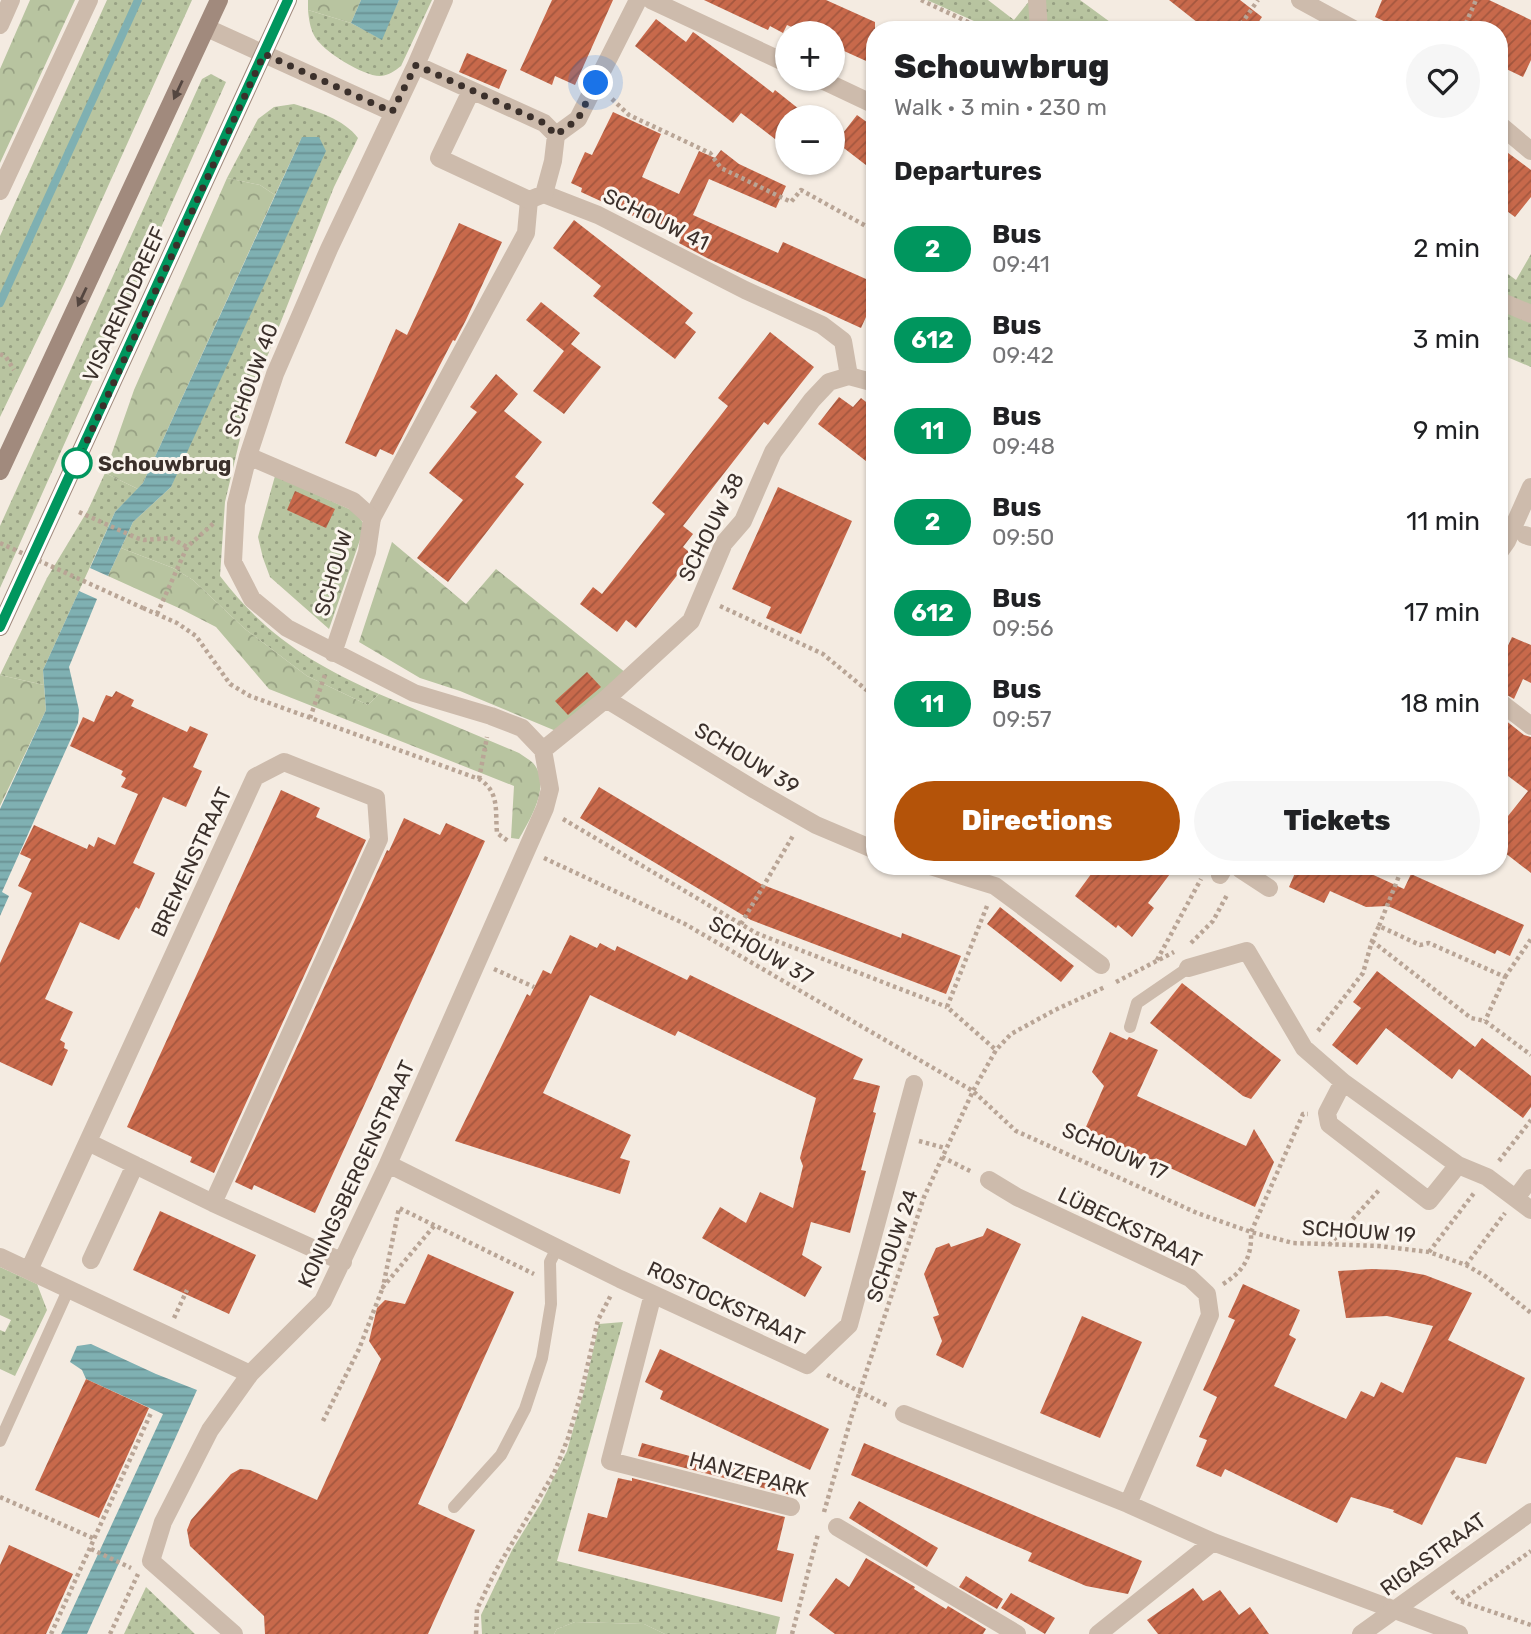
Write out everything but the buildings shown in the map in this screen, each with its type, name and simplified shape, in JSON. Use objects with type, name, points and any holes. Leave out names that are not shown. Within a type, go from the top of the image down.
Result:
[{"type":"main road","name":"VISARENDDREEF","points":[[0,471],[219,0]]},
{"type":"main road","name":"VISARENDDREEF","points":[[0,627],[288,0]]},
{"type":"street","points":[[0,25],[11,0]]},
{"type":"street","points":[[0,191],[89,0]]},
{"type":"street","points":[[206,29],[392,112],[444,0]]},
{"type":"street","points":[[556,135],[578,119],[638,0]]},
{"type":"street","points":[[651,0],[775,58]]},
{"type":"street","points":[[1037,0],[1038,21]]},
{"type":"street","points":[[1300,0],[1338,21]]},
{"type":"street","points":[[372,518],[526,233],[536,197],[554,161],[556,135],[544,123],[416,65]]},
{"type":"street","name":"SCHOUW 41","points":[[471,91],[439,158],[536,197],[598,215],[745,290],[822,325],[843,341],[849,376]]},
{"type":"street","points":[[845,91],[866,101]]},
{"type":"street","name":"SCHOUW 40","points":[[392,112],[275,374],[248,456],[236,504],[233,562],[252,599],[287,628],[414,693],[522,728],[543,750]]},
{"type":"street","points":[[1508,131],[1529,145]]},
{"type":"street","points":[[1508,304],[1531,314]]},
{"type":"street","points":[[849,376],[866,381]]},
{"type":"street","name":"SCHOUW 38","points":[[543,750],[606,699],[691,621],[724,543],[743,522],[773,452],[829,382],[849,376]]},
{"type":"street","name":"SCHOUW","points":[[248,456],[353,501],[372,518],[368,552],[333,653]]},
{"type":"street","points":[[1508,532],[1531,487]]},
{"type":"street","name":"SCHOUW 39","points":[[606,699],[804,818],[866,843]]},
{"type":"street","points":[[1508,708],[1531,726]]},
{"type":"street","name":"KONINGSBERGENSTRAAT","points":[[151,1561],[163,1521],[210,1430],[250,1374],[323,1301],[343,1262],[545,808],[550,789],[543,750]]},
{"type":"street","name":"BREMENSTRAAT","points":[[29,1270],[255,777],[284,762],[376,798],[379,839],[213,1203]]},
{"type":"street","points":[[959,875],[995,886],[1101,965]]},
{"type":"street","points":[[1236,875],[1269,888]]},
{"type":"street","points":[[1188,968],[1247,951],[1304,1048],[1343,1082],[1458,1165],[1486,1177],[1531,1210]]},
{"type":"street","points":[[1343,1082],[1327,1113],[1329,1124],[1429,1201],[1458,1165]]},
{"type":"street","name":"ROSTOCKSTRAAT","points":[[388,1164],[620,1279],[807,1365],[849,1325],[914,1084]]},
{"type":"street","points":[[88,1142],[343,1262]]},
{"type":"street","points":[[92,1259],[135,1166]]},
{"type":"street","points":[[1516,1198],[1531,1178]]},
{"type":"street","name":"LÜBECKSTRAAT","points":[[989,1180],[1017,1198],[1190,1278],[1207,1294],[1210,1315],[1128,1504]]},
{"type":"street","points":[[0,1257],[250,1374]]},
{"type":"street","name":"HANZEPARK","points":[[653,1294],[610,1461],[791,1507]]},
{"type":"street","points":[[904,1414],[1128,1504],[1213,1542],[1458,1634]]},
{"type":"street","name":"RIGASTRAAT","points":[[1361,1634],[1531,1512]]},
{"type":"street","points":[[837,1527],[1017,1634]]},
{"type":"street","points":[[1098,1634],[1213,1542]]},
{"type":"street","points":[[151,1561],[234,1634]]},
{"type":"lane","points":[[1130,1027],[1137,1003],[1188,968]]},
{"type":"lane","points":[[454,1507],[501,1455],[525,1409],[542,1358],[551,1304],[550,1262],[557,1248]]},
{"type":"lane","points":[[0,1441],[69,1288]]},
{"type":"path","points":[[921,0],[966,21]]},
{"type":"path","points":[[1243,21],[1258,0]]},
{"type":"path","points":[[1467,21],[1476,0]]},
{"type":"path","points":[[596,83],[629,115],[710,153],[721,168],[791,202],[802,190],[866,226]]},
{"type":"path","points":[[0,355],[6,358],[14,370]]},
{"type":"path","points":[[157,614],[187,547],[236,504]]},
{"type":"path","points":[[79,512],[137,538],[171,538],[187,547]]},
{"type":"path","points":[[0,542],[177,623],[196,636],[230,684],[250,696],[479,779],[491,716]]},
{"type":"path","points":[[701,597],[823,654],[866,690]]},
{"type":"path","points":[[310,718],[333,653]]},
{"type":"path","name":"SCHOUW 37","points":[[479,779],[492,790],[497,833],[503,839],[685,924],[973,1091]]},
{"type":"path","points":[[545,808],[756,933],[947,1007],[996,1050]]},
{"type":"path","points":[[741,924],[804,818]]},
{"type":"path","points":[[1156,961],[1219,875]]},
{"type":"path","points":[[1304,1048],[1363,973],[1372,940],[1399,875]]},
{"type":"path","points":[[947,1007],[995,886]]},
{"type":"path","points":[[1379,926],[1420,945],[1429,943],[1506,977]]},
{"type":"path","points":[[1485,1021],[1506,977],[1531,939]]},
{"type":"path","points":[[1372,940],[1471,1018],[1485,1021],[1531,1055]]},
{"type":"path","points":[[477,961],[534,988]]},
{"type":"path","points":[[1101,965],[1137,1003]]},
{"type":"path","name":"SCHOUW 24","points":[[852,1415],[924,1197],[973,1091]]},
{"type":"path","name":"SCHOUW 17","points":[[973,1091],[1016,1131],[1197,1213],[1251,1232]]},
{"type":"path","points":[[1207,1294],[1239,1274],[1252,1246],[1251,1232],[1303,1114],[1327,1113]]},
{"type":"path","points":[[942,1157],[989,1180]]},
{"type":"path","points":[[1329,1245],[1393,1174]]},
{"type":"path","points":[[1466,1265],[1516,1198]]},
{"type":"path","points":[[323,1421],[359,1349],[383,1287],[398,1208],[540,1278],[551,1276]]},
{"type":"path","points":[[383,1287],[435,1226]]},
{"type":"path","name":"SCHOUW 19","points":[[1251,1232],[1293,1243],[1379,1246],[1429,1252],[1466,1265],[1485,1276],[1531,1313]]},
{"type":"path","points":[[476,1634],[477,1609],[496,1570],[554,1473],[581,1394],[598,1320],[620,1279]]},
{"type":"path","points":[[166,1335],[187,1290]]},
{"type":"path","points":[[807,1365],[904,1414]]},
{"type":"path","points":[[51,1634],[93,1550],[95,1539],[151,1413]]},
{"type":"path","points":[[0,1497],[95,1539]]},
{"type":"path","points":[[93,1550],[124,1565]]},
{"type":"path","points":[[1460,1601],[1531,1551]]},
{"type":"path","points":[[110,1634],[138,1572],[151,1561]]},
{"type":"path","points":[[1439,1578],[1460,1601],[1531,1625]]},
{"type":"green space","points":[[30,0],[75,0],[0,163],[0,69]]},
{"type":"green space","points":[[107,0],[192,0],[64,284],[0,417],[0,236]]},
{"type":"green space","points":[[308,0],[361,0],[351,23],[308,10]]},
{"type":"green space","points":[[399,0],[432,0],[401,66],[387,75],[374,75],[345,62],[319,43],[311,27],[308,10],[351,23],[381,39]]},
{"type":"green space","points":[[927,0],[988,0],[1014,20],[1030,0],[1080,0],[1109,21],[974,21]]},
{"type":"green space","points":[[211,74],[226,82],[0,588],[0,526],[202,79]]},
{"type":"green space","points":[[294,104],[337,121],[358,138],[334,187],[248,405],[225,502],[220,576],[255,615],[291,646],[332,671],[379,694],[368,705],[307,676],[245,629],[193,580],[173,568],[121,548],[133,522],[171,487],[302,137],[275,195],[260,185],[227,178],[258,119],[274,107]]},
{"type":"green space","points":[[227,178],[260,185],[275,195],[138,489],[105,473],[134,390]]},
{"type":"green space","points":[[1531,254],[1531,367],[1508,357],[1508,274],[1516,280]]},
{"type":"green space","points":[[105,473],[138,489],[115,512],[43,670],[44,685],[0,675],[47,578],[88,510]]},
{"type":"green space","points":[[275,476],[356,512],[363,523],[361,537],[329,629],[270,577],[263,558],[258,537]]},
{"type":"green space","points":[[392,542],[466,604],[496,569],[626,673],[556,731],[460,691],[420,678],[359,642]]},
{"type":"green space","points":[[121,548],[173,568],[193,580],[245,629],[307,676],[368,705],[379,694],[530,760],[538,772],[540,791],[519,839],[511,838],[514,786],[269,689],[216,627],[108,576]]},
{"type":"green space","points":[[0,675],[44,685],[46,710],[0,806]]},
{"type":"green space","points":[[0,1267],[37,1284],[47,1310],[15,1376],[0,1369],[0,1330],[5,1332],[11,1320],[0,1315]]},
{"type":"green space","points":[[623,1322],[557,1561],[780,1617],[776,1634],[665,1634],[644,1624],[575,1622],[557,1629],[554,1634],[482,1634],[481,1615],[512,1550],[541,1503],[567,1451],[599,1324]]},
{"type":"green space","points":[[146,1587],[195,1634],[124,1634]]},
{"type":"green space","points":[[575,1622],[644,1624],[665,1634],[554,1634],[557,1629]]},
{"type":"water","points":[[361,0],[399,0],[382,40],[351,23]]},
{"type":"water","points":[[302,137],[319,137],[326,151],[171,487],[133,522],[108,576],[90,568],[115,512],[143,483]]},
{"type":"water","points":[[79,591],[97,599],[69,667],[79,710],[78,723],[2,892],[9,896],[0,916],[0,809],[46,710],[43,670]]},
{"type":"water","points":[[91,1344],[197,1390],[87,1634],[61,1634],[163,1414],[86,1379],[82,1370],[70,1362],[77,1346]]},
{"type":"waterway","points":[[0,303],[138,0]]},
{"type":"bus line","name":"2","points":[[0,627],[288,0]]},
{"type":"place","name":"Schouwbrug","points":[[77,463]]},
{"type":"route","points":[[77,463],[264,54],[392,112],[416,65],[544,123],[556,135],[578,119],[596,83]]}]
